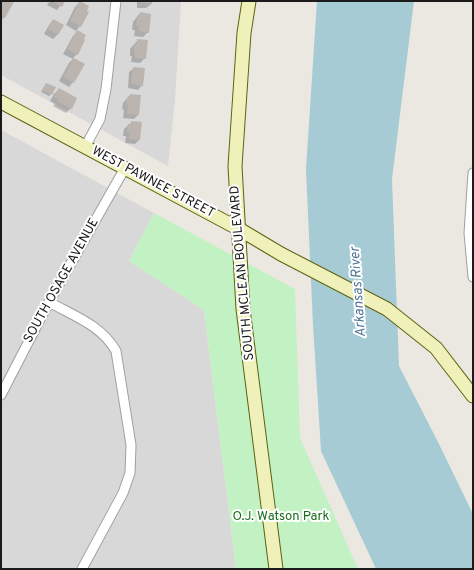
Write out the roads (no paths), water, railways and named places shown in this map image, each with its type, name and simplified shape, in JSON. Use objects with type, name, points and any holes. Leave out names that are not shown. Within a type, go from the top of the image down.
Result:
[{"type":"main road","name":"SOUTH MCLEAN BOULEVARD","points":[[249,1],[244,33],[235,166],[243,308],[276,569]]},
{"type":"main road","name":"WEST PAWNEE STREET","points":[[1,103],[125,168],[281,254],[387,309],[436,348],[473,396]]},
{"type":"street","points":[[85,147],[100,119],[106,89],[116,1]]},
{"type":"street","name":"SOUTH OSAGE AVENUE","points":[[1,395],[49,302],[125,168]]},
{"type":"street","points":[[473,172],[469,233],[473,277]]},
{"type":"street","points":[[49,302],[99,329],[116,351],[119,360],[131,445],[131,463],[127,483],[82,569]]},
{"type":"water","name":"Arkansas River","points":[[317,1],[414,1],[392,179],[399,366],[473,514],[473,569],[376,569],[321,451],[313,325],[306,169]]},
{"type":"park label","name":"O.J. Watson Park","points":[[281,517]]}]
